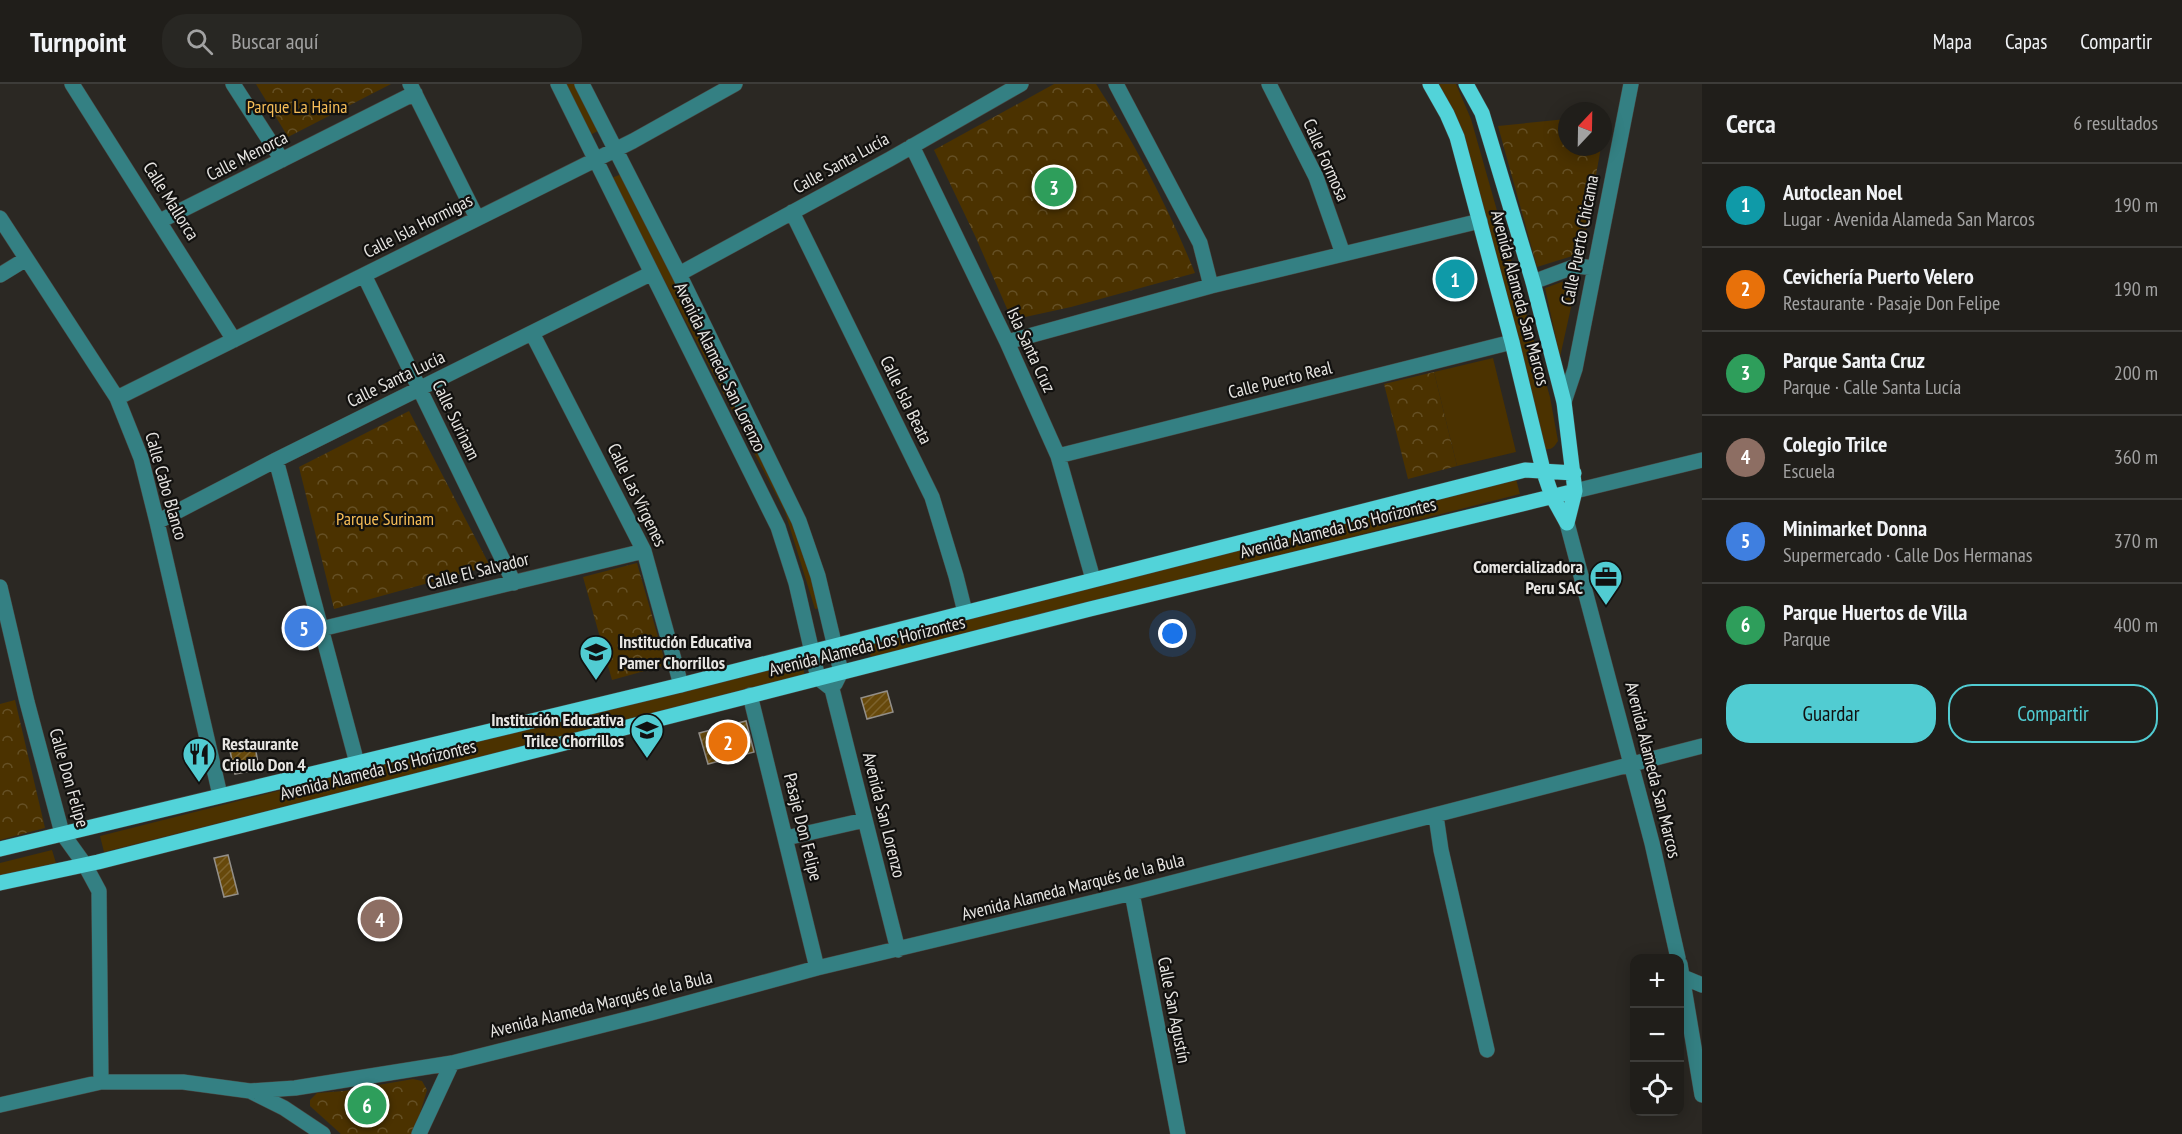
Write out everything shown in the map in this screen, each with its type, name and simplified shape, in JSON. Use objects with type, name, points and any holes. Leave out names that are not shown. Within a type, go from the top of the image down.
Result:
[{"type":"main road","name":"Avenida Alameda San Marcos","points":[[1430,84],[1457,137],[1512,342],[1543,471],[1552,496],[1567,523]]},
{"type":"main road","name":"Avenida Alameda San Marcos","points":[[1466,84],[1482,113],[1533,282],[1564,402],[1575,491],[1567,523]]},
{"type":"main road","name":"Avenida Alameda Los Horizontes","points":[[0,849],[681,685],[1525,470],[1574,473]]},
{"type":"main road","name":"Avenida Alameda Los Horizontes","points":[[0,883],[85,865],[841,672],[1575,491]]},
{"type":"street","name":"Calle Mallorca","points":[[72,84],[234,340]]},
{"type":"street","points":[[233,84],[282,160]]},
{"type":"street","name":"Avenida Alameda San Lorenzo","points":[[558,84],[778,527],[796,583],[818,678]]},
{"type":"street","name":"Avenida Alameda San Lorenzo","points":[[582,84],[679,274],[799,521],[818,576],[841,672]]},
{"type":"street","name":"Calle Santa Lucía","points":[[679,274],[1021,84]]},
{"type":"street","points":[[1116,84],[1200,243],[1211,286]]},
{"type":"street","name":"Calle Formosa","points":[[1269,84],[1316,177],[1343,254]]},
{"type":"street","name":"Calle Isla Hormigas","points":[[117,398],[615,150],[731,85]]},
{"type":"street","name":"Calle Puerto Chicama","points":[[1564,402],[1575,369],[1627,85]]},
{"type":"street","name":"Calle Menorca","points":[[160,220],[282,160],[412,89]]},
{"type":"street","points":[[412,89],[477,218]]},
{"type":"street","name":"Isla Santa Cruz","points":[[912,146],[1007,342],[1058,456],[1093,579]]},
{"type":"street","name":"Calle Isla Beata","points":[[792,212],[932,497],[965,612]]},
{"type":"street","name":"Calle Cabo Blanco","points":[[0,218],[117,398],[141,458],[220,795]]},
{"type":"street","points":[[1007,342],[1211,286],[1480,221]]},
{"type":"street","points":[[0,275],[26,259]]},
{"type":"street","points":[[1533,282],[1576,266],[1595,268]]},
{"type":"street","name":"Calle Santa Lucía","points":[[157,522],[276,460],[652,273]]},
{"type":"street","name":"Calle Surinam","points":[[364,275],[514,583]]},
{"type":"street","name":"Calle Las Vírgenes","points":[[532,333],[645,551],[681,685]]},
{"type":"street","name":"Calle Puerto Real","points":[[1058,456],[1512,342]]},
{"type":"street","points":[[276,460],[357,764]]},
{"type":"street","name":"Avenida Alameda Los Horizontes","points":[[1575,491],[1702,460]]},
{"type":"street","name":"Avenida Alameda Los Horizontes","points":[[1574,473],[1604,484]]},
{"type":"street","name":"Avenida Alameda San Marcos","points":[[1567,523],[1652,843],[1677,954]]},
{"type":"street","name":"Calle El Salvador","points":[[321,629],[645,551]]},
{"type":"street","name":"Calle Don Felipe","points":[[0,587],[27,702],[62,833],[85,865],[99,891],[101,1082]]},
{"type":"street","points":[[818,678],[832,689],[841,672]]},
{"type":"street","name":"Avenida San Lorenzo","points":[[832,689],[898,950]]},
{"type":"street","name":"Pasaje Don Felipe","points":[[750,695],[817,968]]},
{"type":"street","name":"Avenida Alameda Marqués de la Bula","points":[[0,1105],[101,1082],[183,1082],[250,1091],[295,1088],[452,1063],[817,968],[1132,893],[1436,816],[1702,746]]},
{"type":"street","points":[[1436,816],[1441,850],[1487,1050]]},
{"type":"street","points":[[786,838],[865,820]]},
{"type":"street","name":"Calle San Agustín","points":[[1132,893],[1178,1134]]},
{"type":"street","points":[[1684,972],[1702,985]]},
{"type":"street","points":[[1684,988],[1702,1095]]},
{"type":"street","points":[[419,1134],[452,1063]]},
{"type":"street","points":[[250,1091],[284,1108],[323,1134]]},
{"type":"green space","name":"Parque La Haina","points":[[256,84],[391,84],[288,137]]},
{"type":"green space","points":[[565,84],[577,84],[600,130],[590,135]]},
{"type":"green space","points":[[1054,84],[1096,84],[1150,176],[1195,273],[1071,307],[1012,320],[934,150]]},
{"type":"green space","points":[[1437,84],[1456,84],[1471,119],[1550,397],[1558,441],[1551,448],[1545,449]]},
{"type":"green space","points":[[1558,120],[1558,156],[1599,156],[1582,253],[1537,267],[1498,126]]},
{"type":"green space","points":[[622,174],[790,509],[822,608],[815,609],[785,512],[611,178]]},
{"type":"green space","points":[[1578,276],[1560,357],[1545,288]]},
{"type":"green space","points":[[1493,358],[1516,452],[1457,466],[1434,372]]},
{"type":"green space","points":[[1434,372],[1457,466],[1408,479],[1384,384]]},
{"type":"green space","name":"Parque Surinam","points":[[409,411],[490,566],[334,609],[299,467]]},
{"type":"green space","points":[[1516,479],[1520,494],[871,659],[868,643]]},
{"type":"green space","points":[[637,563],[666,665],[612,680],[583,577]]},
{"type":"green space","points":[[801,659],[805,676],[104,852],[100,836]]},
{"type":"green space","points":[[15,700],[45,828],[0,840],[0,704]]},
{"type":"green space","points":[[52,850],[56,863],[0,876],[0,863]]},
{"type":"green space","points":[[413,1079],[422,1081],[427,1090],[414,1134],[341,1134],[310,1106],[310,1100],[317,1093],[344,1091]]},
{"type":"building","points":[[1465,267],[1470,286],[1444,292],[1439,273]]},
{"type":"building","points":[[887,691],[893,712],[867,719],[861,698]]},
{"type":"building","points":[[746,721],[754,752],[708,764],[699,733]]},
{"type":"building","points":[[255,746],[259,769],[235,774],[230,751]]},
{"type":"building","points":[[228,855],[238,894],[224,897],[214,858]]},
{"type":"place","name":"Parque Santa Cruz","points":[[1054,187]]},
{"type":"place","name":"Autoclean Noel","points":[[1455,279]]},
{"type":"place","name":"Comercializadora Peru SAC","points":[[1606,606]]},
{"type":"place","name":"Minimarket Donna","points":[[304,628]]},
{"type":"place","name":"Institución Educativa Pamer Chorrillos","points":[[596,681]]},
{"type":"place","name":"Cevichería Puerto Velero","points":[[728,742]]},
{"type":"place","name":"Institución Educativa Trilce Chorrillos","points":[[647,759]]},
{"type":"place","name":"Restaurante Criollo Don 4","points":[[199,783]]},
{"type":"place","name":"Colegio Trilce","points":[[380,919]]},
{"type":"place","name":"Parque Huertos de Villa","points":[[367,1105]]}]
